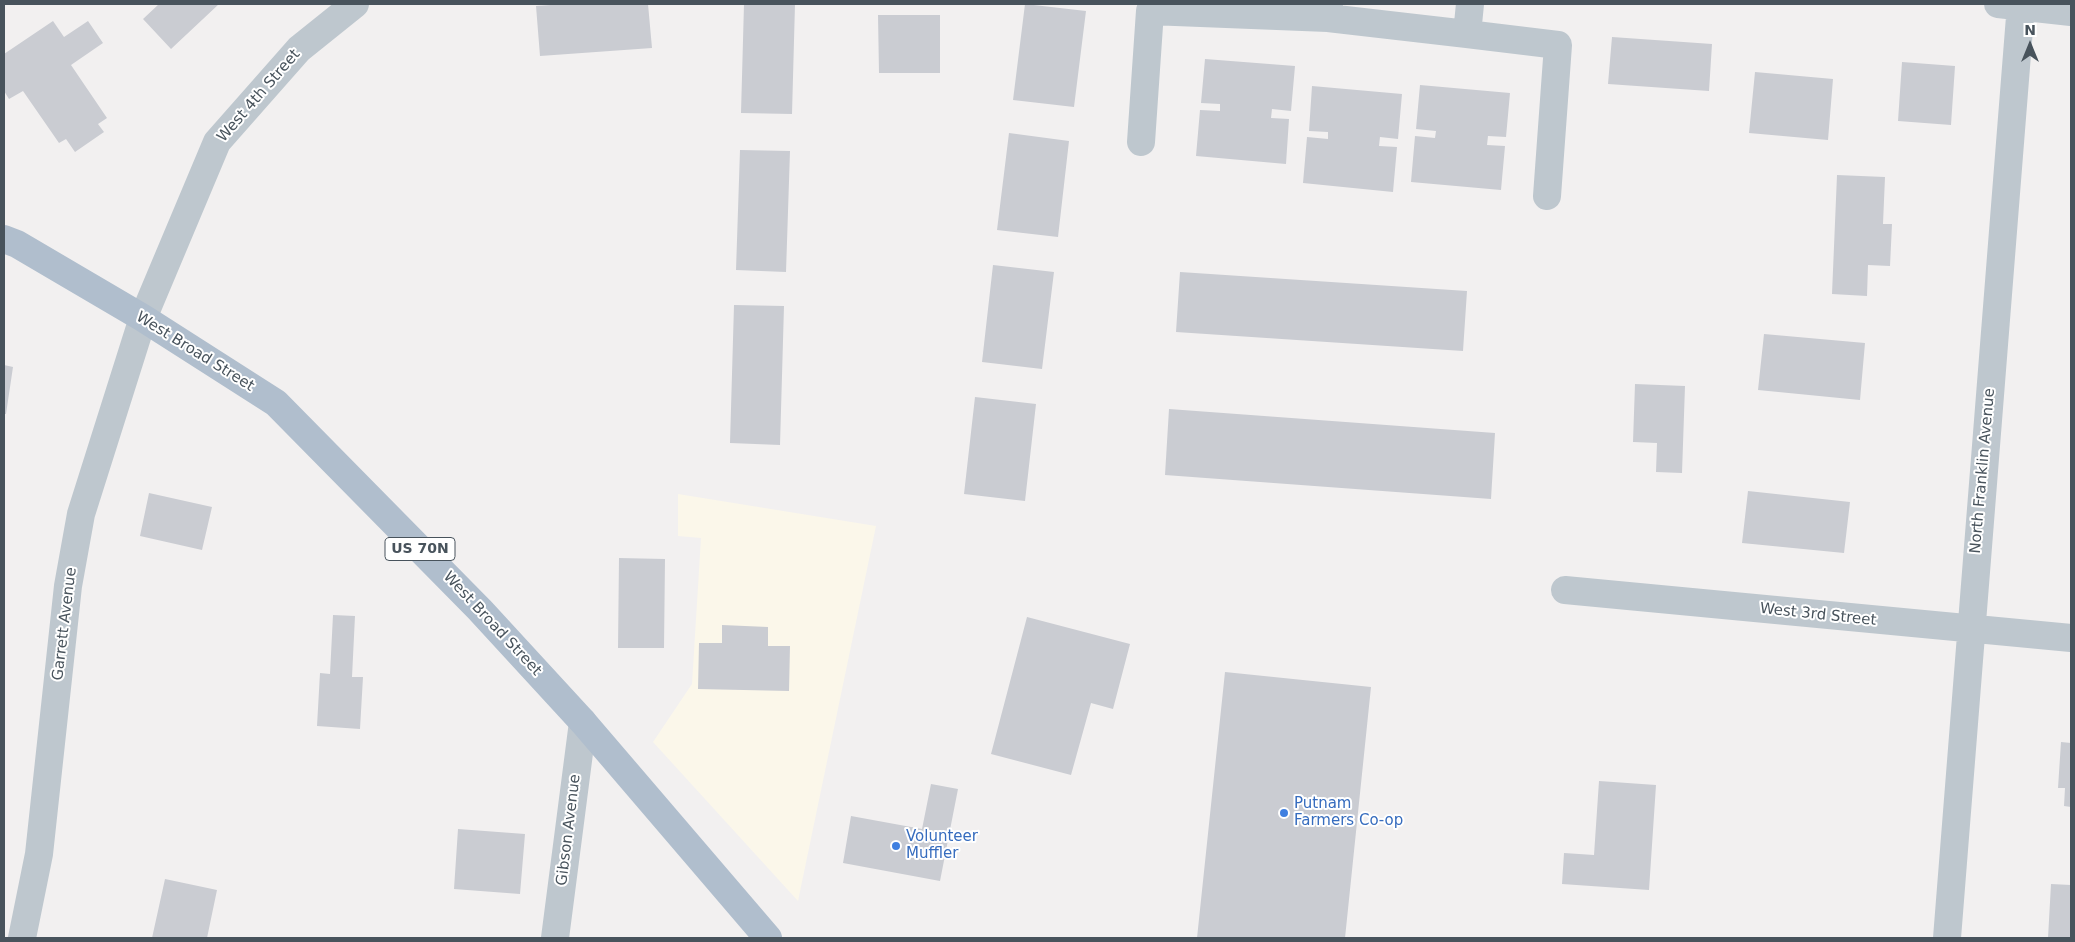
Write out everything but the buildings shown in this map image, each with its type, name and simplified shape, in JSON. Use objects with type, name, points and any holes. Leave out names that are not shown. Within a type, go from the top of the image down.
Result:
[{"type":"main road","name":"West Broad Street","points":[[4,239],[17,244],[142,318],[276,403],[480,610],[583,722],[768,938]]},
{"type":"street","name":"West 4th Street","points":[[142,318],[217,142],[300,49],[355,4]]},
{"type":"street","points":[[1467,34],[1470,4]]},
{"type":"street","points":[[2013,4],[2071,12]]},
{"type":"street","name":"North Franklin Avenue","points":[[1946,938],[1971,629],[2013,4]]},
{"type":"street","points":[[1141,142],[1150,10],[1328,11],[1467,34],[1558,45],[1547,196]]},
{"type":"street","name":"Garrett Avenue","points":[[22,938],[39,854],[68,586],[81,514],[142,318]]},
{"type":"street","name":"West 3rd Street","points":[[1565,590],[2071,638]]},
{"type":"street","name":"Gibson Avenue","points":[[555,938],[583,722]]},
{"type":"shaded area","points":[[678,494],[876,526],[798,901],[653,742],[692,684],[701,538],[678,536]]},
{"type":"place","name":"Putnam Farmers Co-op","points":[[1284,813]]},
{"type":"place","name":"Volunteer Muffler","points":[[896,846]]}]
